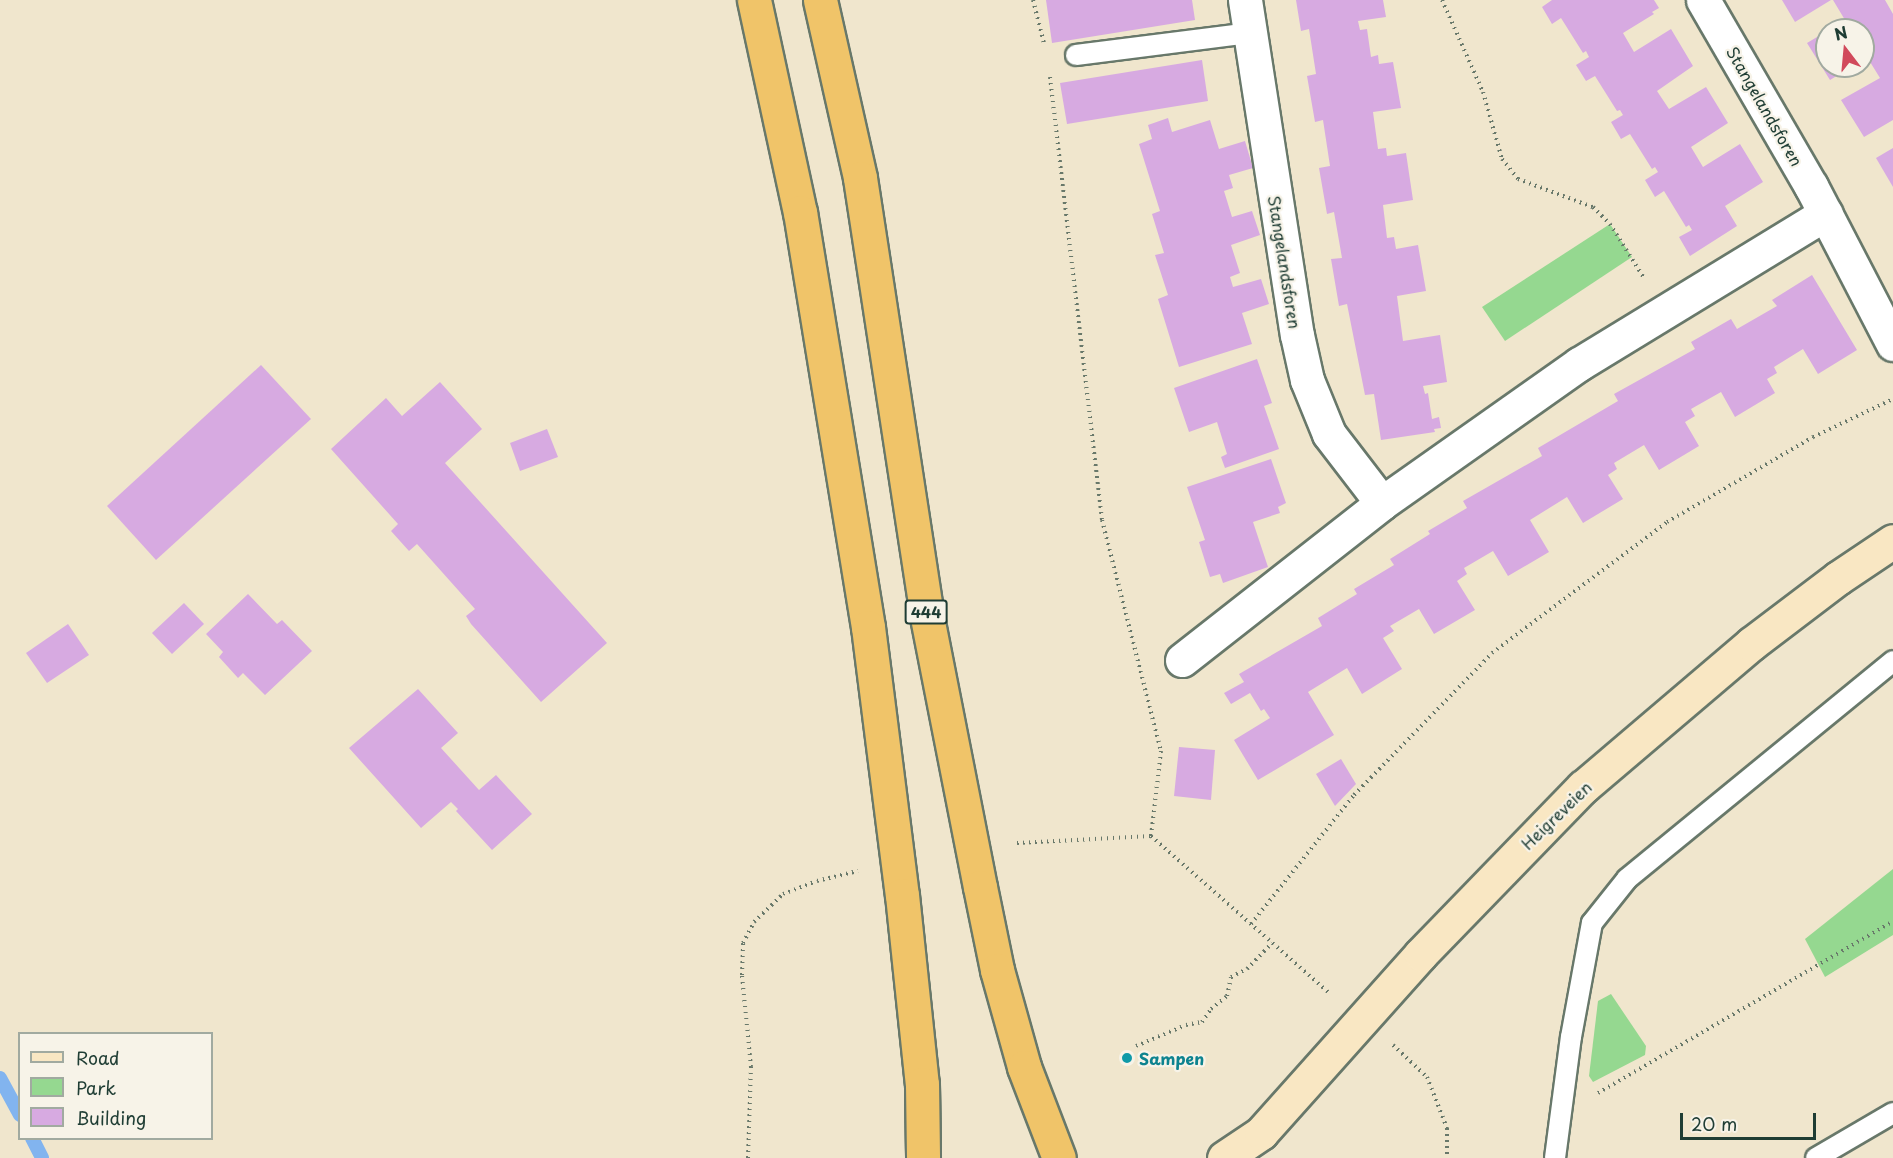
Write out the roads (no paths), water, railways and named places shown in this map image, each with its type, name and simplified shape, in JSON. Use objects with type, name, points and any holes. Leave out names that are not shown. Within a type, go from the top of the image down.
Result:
[{"type":"highway","points":[[754,0],[800,212],[868,627],[903,906],[922,1084],[923,1158]]},
{"type":"highway","name":"444","points":[[820,0],[860,178],[927,618],[973,854],[998,970],[1024,1067],[1059,1158]]},
{"type":"main road","name":"Heigreveien","points":[[1224,1158],[1256,1146],[1421,954],[1583,788],[1751,644],[1838,578],[1893,541]]},
{"type":"street","name":"Stangelandsforen","points":[[1245,0],[1297,335],[1307,380],[1329,434],[1382,503]]},
{"type":"street","name":"Stangelandsforen","points":[[1703,0],[1826,213],[1893,344]]},
{"type":"street","points":[[1182,660],[1382,503],[1579,364],[1826,213]]},
{"type":"lane","points":[[1076,55],[1249,33]]},
{"type":"lane","points":[[1555,1158],[1571,1037],[1592,923],[1627,879],[1893,661]]},
{"type":"lane","points":[[1816,1158],[1893,1113]]},
{"type":"waterway","points":[[0,1078],[18,1111]]},
{"type":"waterway","points":[[33,1140],[42,1158]]},
{"type":"place","name":"Sampen","points":[[1127,1058]]}]
